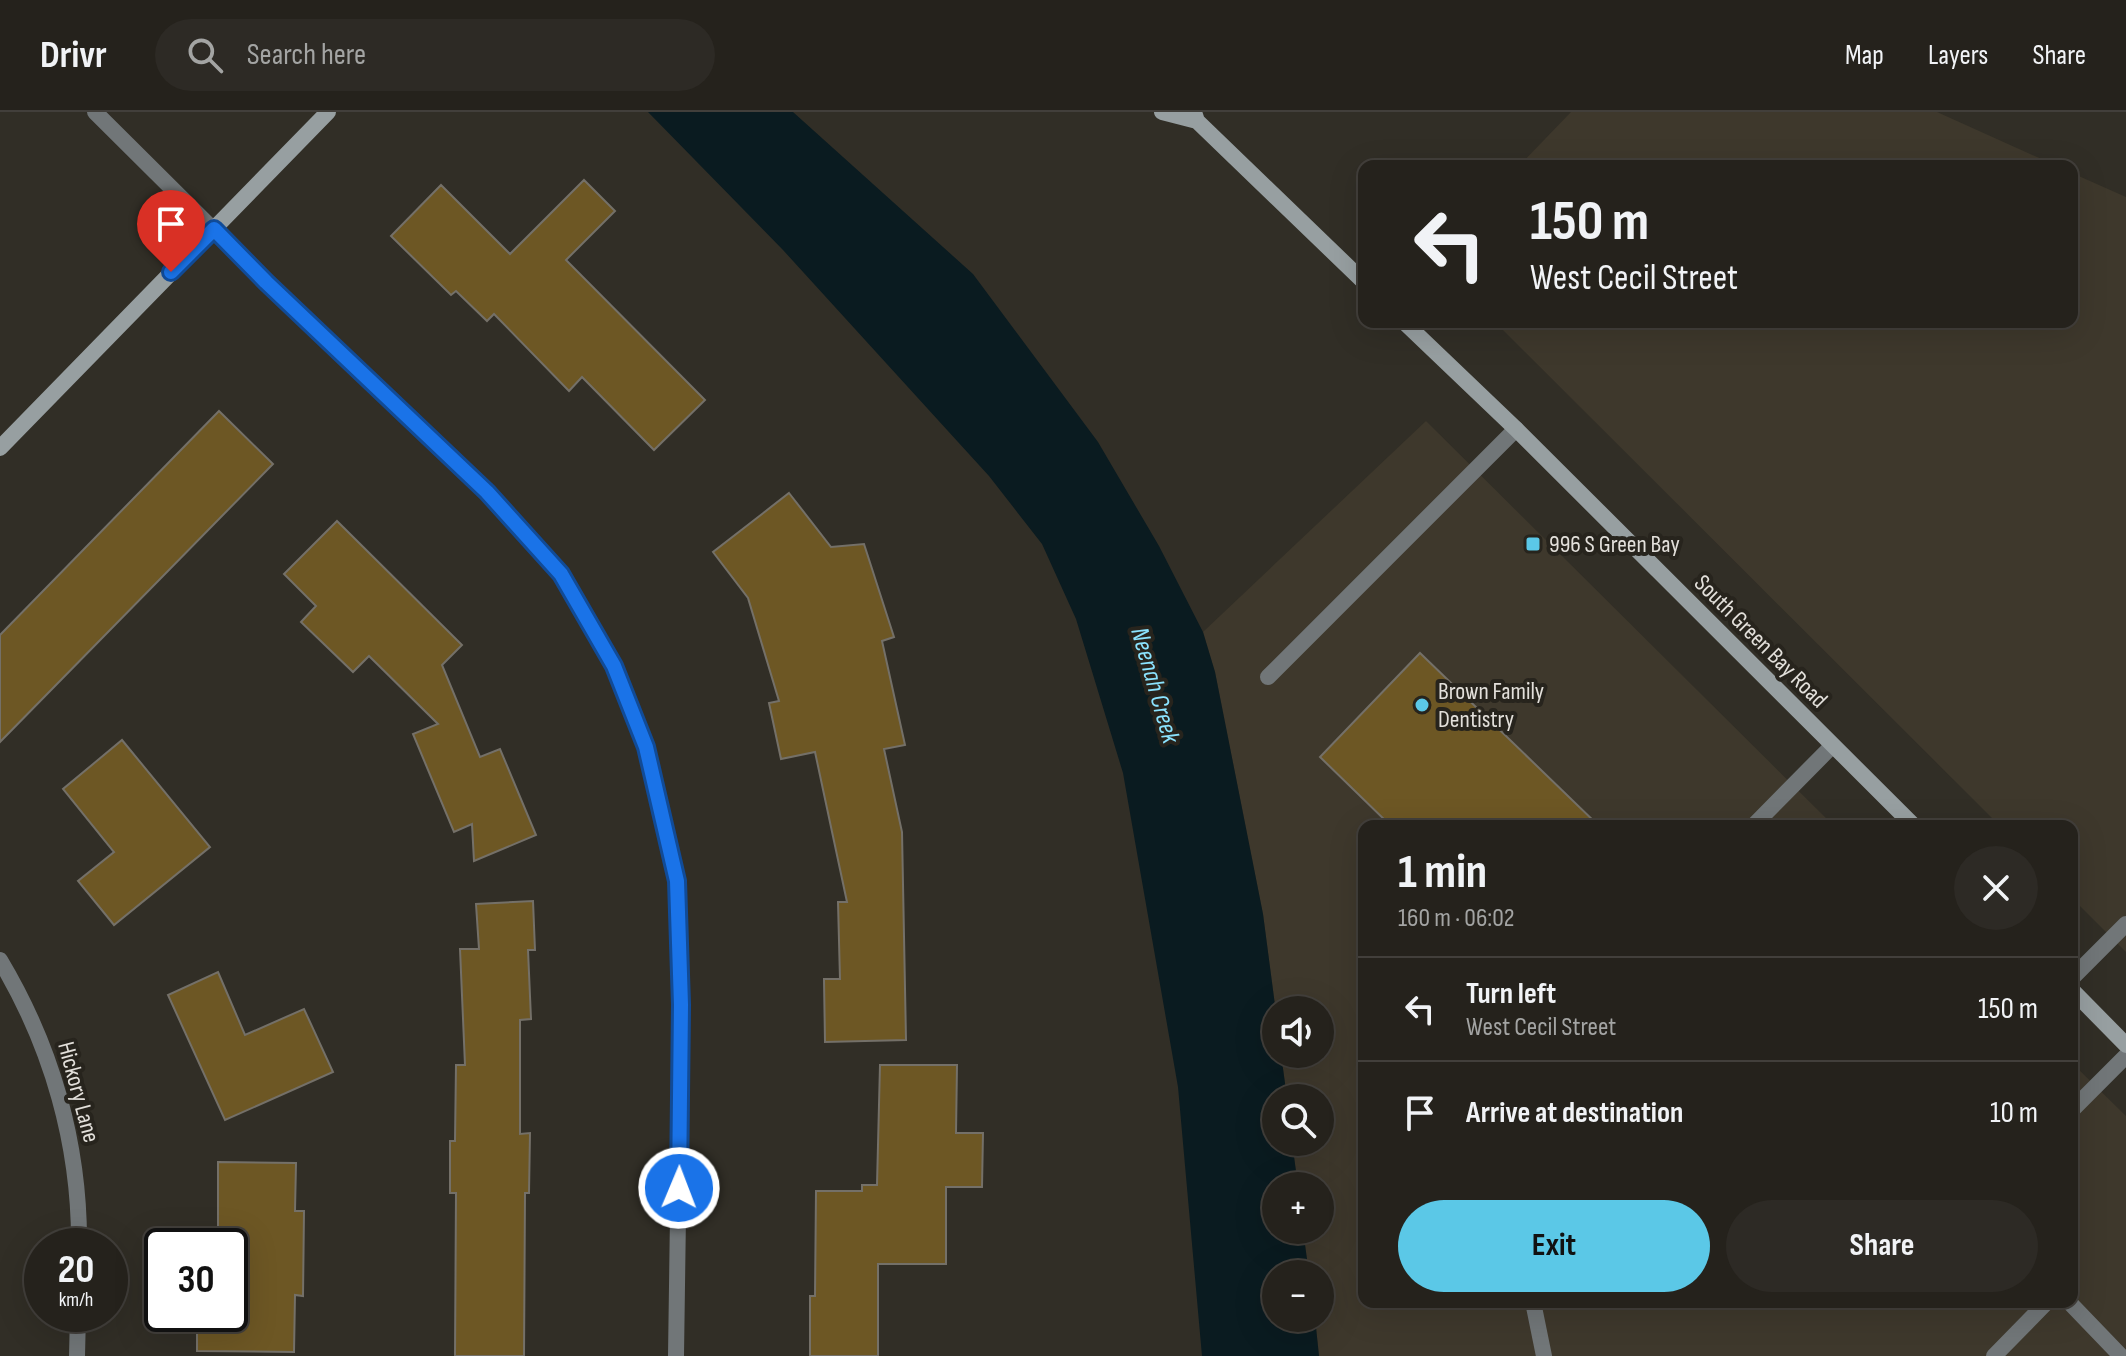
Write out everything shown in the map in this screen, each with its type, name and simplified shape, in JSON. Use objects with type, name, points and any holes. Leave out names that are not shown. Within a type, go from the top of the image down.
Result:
[{"type":"main road","points":[[0,448],[328,112]]},
{"type":"main road","points":[[1162,112],[1196,116],[1358,276]]},
{"type":"main road","name":"South Green Bay Road","points":[[1410,328],[1516,429],[1908,820]]},
{"type":"main road","points":[[2078,996],[2126,1045]]},
{"type":"street","points":[[95,112],[277,293],[487,492],[561,574],[614,666],[646,747],[677,881],[681,1005],[676,1356]]},
{"type":"street","points":[[1268,677],[1516,429]]},
{"type":"street","points":[[1759,820],[1832,746]]},
{"type":"street","points":[[2078,972],[2126,924]]},
{"type":"street","name":"Hickory Lane","points":[[0,960],[22,996],[60,1092],[79,1199],[79,1228]]},
{"type":"street","points":[[2078,1104],[2126,1056]]},
{"type":"street","points":[[1534,1308],[1544,1356]]},
{"type":"street","points":[[1994,1356],[2041,1308]]},
{"type":"street","points":[[2075,1308],[2121,1356]]},
{"type":"street","points":[[77,1356],[78,1332]]},
{"type":"shaded area","points":[[1571,112],[1937,112],[2044,160],[1525,160]]},
{"type":"shaded area","points":[[2078,176],[2126,197],[2126,952],[2078,904],[2078,820],[1994,820],[1501,328],[2078,328]]},
{"type":"shaded area","points":[[1426,421],[1828,820],[1358,820],[1358,1308],[2078,1308],[2078,1069],[2126,1116],[2126,1356],[1319,1356],[1316,1332],[1334,1332],[1334,1260],[1307,1260],[1305,1244],[1334,1244],[1334,1172],[1296,1172],[1294,1156],[1334,1156],[1334,1084],[1285,1084],[1283,1068],[1334,1068],[1334,996],[1274,996],[1263,914],[1215,672],[1203,632]]},
{"type":"water","name":"Neenah Creek","points":[[648,112],[793,112],[973,274],[1098,442],[1159,546],[1203,632],[1215,672],[1263,914],[1274,996],[1262,996],[1262,1068],[1283,1068],[1285,1084],[1262,1084],[1262,1156],[1294,1156],[1296,1172],[1262,1172],[1262,1244],[1305,1244],[1307,1260],[1262,1260],[1262,1332],[1316,1332],[1319,1356],[1202,1356],[1178,1087],[1123,773],[1076,619],[1042,544],[989,476],[783,250]]},
{"type":"building","points":[[584,180],[615,211],[566,260],[705,400],[654,450],[582,377],[569,391],[494,314],[487,321],[456,291],[451,295],[391,236],[441,185],[510,254]]},
{"type":"building","points":[[219,411],[273,464],[0,742],[0,635]]},
{"type":"building","points":[[789,493],[831,547],[864,544],[894,637],[882,641],[905,745],[884,749],[902,832],[906,1040],[825,1042],[824,979],[840,979],[838,902],[847,902],[815,752],[781,759],[769,703],[779,701],[748,598],[713,552]]},
{"type":"building","points":[[337,521],[462,645],[442,665],[480,757],[500,749],[536,835],[474,861],[472,824],[454,832],[413,734],[438,724],[369,656],[353,672],[301,622],[316,606],[284,574]]},
{"type":"building","name":"Brown Family Dentistry","points":[[1420,653],[1593,820],[1385,820],[1320,757]]},
{"type":"building","points":[[122,740],[210,847],[114,925],[78,881],[114,852],[63,789]]},
{"type":"building","points":[[533,901],[535,950],[528,950],[531,1019],[520,1020],[520,1134],[530,1133],[529,1193],[525,1193],[524,1356],[455,1356],[456,1193],[450,1193],[450,1141],[455,1141],[456,1065],[465,1065],[460,949],[479,949],[476,904]]},
{"type":"building","points":[[218,972],[245,1035],[304,1009],[333,1072],[225,1120],[168,995]]},
{"type":"building","points":[[880,1065],[957,1065],[956,1133],[983,1133],[982,1187],[946,1187],[946,1264],[878,1264],[878,1356],[810,1356],[810,1296],[815,1296],[816,1191],[862,1191],[862,1185],[877,1185]]},
{"type":"building","points":[[218,1162],[296,1163],[295,1211],[304,1211],[303,1296],[295,1295],[294,1352],[197,1351],[197,1332],[248,1332],[248,1228],[218,1228]]},
{"type":"place","name":"996 S Green Bay","points":[[1533,544]]},
{"type":"place","name":"Brown Family Dentistry","points":[[1422,705]]},
{"type":"route","points":[[171,272],[214,229],[487,492],[561,574],[614,666],[646,747],[677,881],[681,1005],[679,1188]]}]
